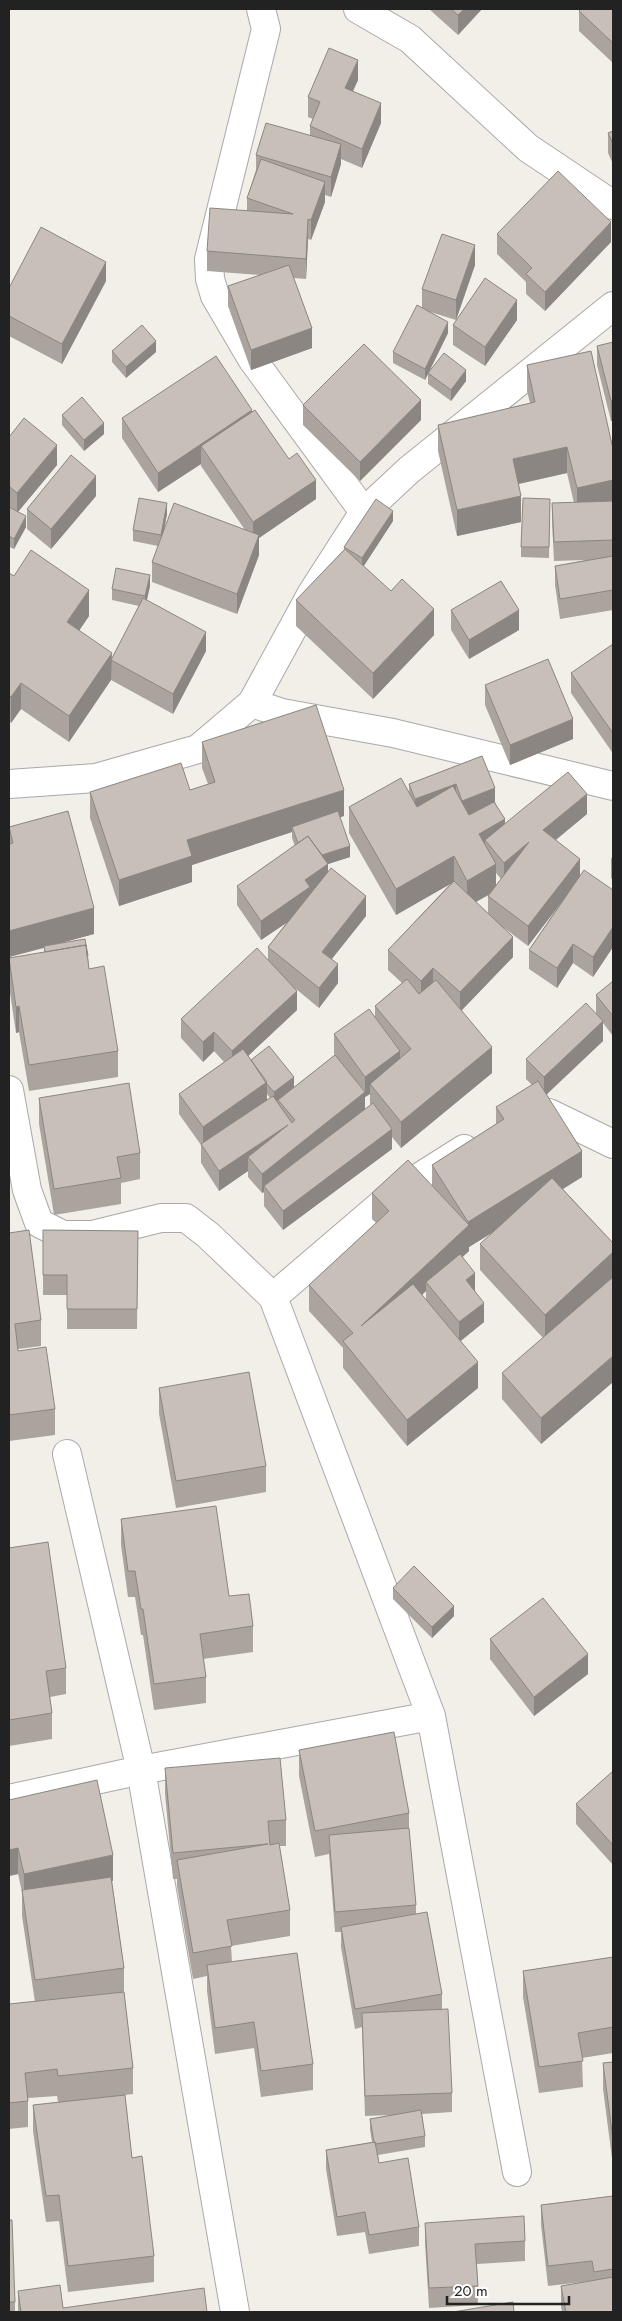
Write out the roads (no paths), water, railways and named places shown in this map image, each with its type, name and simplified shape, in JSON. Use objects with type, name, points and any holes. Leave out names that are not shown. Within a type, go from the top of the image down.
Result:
[{"type":"street","points":[[261,9],[266,29],[209,259],[210,279],[215,296],[252,359],[364,512]]},
{"type":"street","points":[[358,9],[410,40],[528,148],[613,205]]},
{"type":"street","points":[[9,784],[96,778],[198,749],[252,703],[312,593],[364,512],[409,470],[613,306]]},
{"type":"street","points":[[252,703],[282,713],[393,733],[613,786]]},
{"type":"street","points":[[9,1090],[27,1190],[39,1223],[63,1235],[92,1235],[161,1218],[186,1218],[208,1235],[272,1297],[431,1716],[517,2172]]},
{"type":"street","points":[[272,1297],[396,1192],[521,1114],[549,1113],[613,1144]]},
{"type":"street","points":[[67,1454],[141,1770],[235,2312]]},
{"type":"street","points":[[9,1800],[141,1770],[431,1716]]}]
